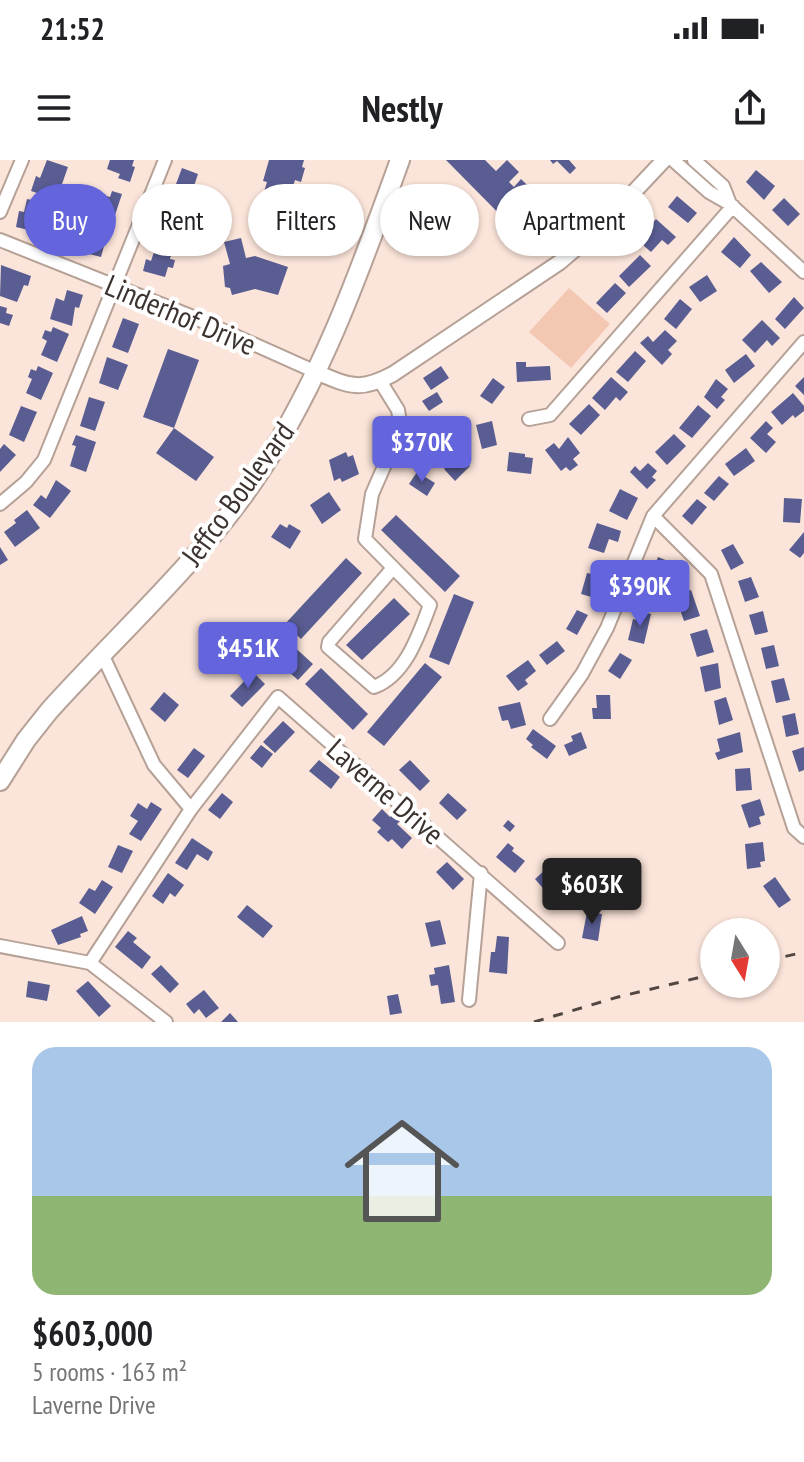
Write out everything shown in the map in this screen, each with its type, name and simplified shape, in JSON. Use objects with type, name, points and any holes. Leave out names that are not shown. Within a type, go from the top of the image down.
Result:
[{"type":"main road","name":"Jeffco Boulevard","points":[[0,781],[49,711],[199,551],[282,438],[344,310],[400,160]]},
{"type":"street","points":[[0,212],[22,160]]},
{"type":"street","points":[[0,504],[26,482],[44,460],[165,160]]},
{"type":"street","points":[[316,372],[358,387],[380,381],[560,262],[602,226],[664,160]]},
{"type":"street","points":[[673,160],[709,192],[732,205],[804,272]]},
{"type":"street","points":[[694,160],[723,186],[732,205]]},
{"type":"street","points":[[529,419],[550,415],[732,205]]},
{"type":"street","name":"Linderhof Drive","points":[[0,240],[114,285],[316,372]]},
{"type":"street","points":[[550,719],[582,674],[607,628],[653,516],[804,342]]},
{"type":"street","points":[[380,381],[398,410],[401,428],[372,494],[365,536],[367,542],[393,568],[430,605],[414,648],[391,675],[374,687],[328,647],[329,642],[393,568]]},
{"type":"street","points":[[653,516],[711,574],[794,828],[804,837]]},
{"type":"street","points":[[102,654],[154,765],[191,809]]},
{"type":"street","name":"Laverne Drive","points":[[90,963],[191,809],[278,697],[558,943]]},
{"type":"street","points":[[469,1000],[481,873]]},
{"type":"street","points":[[0,946],[90,963],[166,1022]]},
{"type":"shaded area","points":[[569,288],[610,324],[571,368],[529,332]]},
{"type":"building","points":[[47,160],[68,167],[62,184],[33,184],[36,176],[40,178]]},
{"type":"building","points":[[110,160],[134,160],[130,182],[118,178],[120,174],[107,169]]},
{"type":"building","points":[[269,160],[304,160],[301,182],[266,184],[263,181]]},
{"type":"building","points":[[446,160],[485,160],[496,171],[507,160],[519,172],[509,182],[511,184],[495,184],[495,210],[479,193],[479,184],[470,184]]},
{"type":"building","points":[[550,160],[569,160],[576,168],[570,174],[557,161],[553,164]]},
{"type":"building","points":[[182,168],[198,174],[195,184],[176,184]]},
{"type":"building","points":[[756,170],[775,186],[764,200],[746,182]]},
{"type":"building","points":[[116,192],[122,194],[116,212]]},
{"type":"building","points":[[677,196],[697,213],[688,223],[668,207]]},
{"type":"building","points":[[784,198],[800,214],[788,226],[772,210]]},
{"type":"building","points":[[19,211],[24,212],[24,229],[16,227]]},
{"type":"building","points":[[656,219],[676,237],[668,245],[662,240],[654,249]]},
{"type":"building","points":[[734,237],[751,255],[740,268],[721,252]]},
{"type":"building","points":[[241,238],[246,258],[255,256],[288,267],[278,295],[255,289],[232,295],[230,288],[225,287],[223,266],[230,264],[228,256],[232,256],[232,240]]},
{"type":"building","points":[[153,256],[171,256],[170,259],[175,260],[173,268],[168,267],[165,277],[143,271],[146,259],[151,261]]},
{"type":"building","points":[[639,256],[651,266],[629,287],[619,276]]},
{"type":"building","points":[[761,262],[782,282],[769,293],[750,271]]},
{"type":"building","points":[[1,265],[31,276],[17,302],[0,296]]},
{"type":"building","points":[[707,275],[717,291],[700,302],[689,287]]},
{"type":"building","points":[[615,283],[626,293],[607,313],[596,303]]},
{"type":"building","points":[[67,290],[83,295],[79,308],[75,307],[72,326],[50,319],[56,298],[64,301]]},
{"type":"building","points":[[794,297],[804,308],[785,329],[775,319]]},
{"type":"building","points":[[680,299],[692,309],[676,329],[664,319]]},
{"type":"building","points":[[0,306],[13,315],[9,326],[0,323]]},
{"type":"building","points":[[123,318],[139,324],[128,353],[112,347]]},
{"type":"building","points":[[762,320],[780,338],[772,346],[767,340],[755,353],[742,340]]},
{"type":"building","points":[[53,327],[69,334],[57,362],[41,355],[47,341],[42,338],[45,330],[51,332]]},
{"type":"building","points":[[665,330],[677,341],[668,350],[672,354],[662,365],[640,343],[648,336],[653,342]]},
{"type":"building","points":[[168,349],[199,360],[174,428],[143,417]]},
{"type":"building","points":[[635,351],[646,361],[628,382],[616,372]]},
{"type":"building","points":[[746,354],[755,366],[734,383],[725,370]]},
{"type":"building","points":[[107,357],[128,365],[118,390],[99,383]]},
{"type":"building","points":[[516,362],[526,362],[526,367],[550,366],[551,380],[517,382]]},
{"type":"building","points":[[38,366],[53,373],[41,400],[26,393],[32,379],[28,377],[31,369],[36,371]]},
{"type":"building","points":[[441,366],[449,378],[431,390],[423,378]]},
{"type":"building","points":[[611,377],[628,392],[620,401],[616,397],[605,410],[592,398]]},
{"type":"building","points":[[804,377],[804,395],[795,386]]},
{"type":"building","points":[[493,378],[505,387],[492,404],[480,396]]},
{"type":"building","points":[[716,379],[728,389],[721,397],[725,400],[717,409],[704,397]]},
{"type":"building","points":[[437,392],[443,402],[429,411],[422,401]]},
{"type":"building","points":[[793,393],[804,406],[804,411],[795,418],[793,415],[782,425],[771,412]]},
{"type":"building","points":[[89,397],[105,402],[95,431],[80,426]]},
{"type":"building","points":[[589,404],[600,415],[581,435],[569,424]]},
{"type":"building","points":[[698,405],[711,416],[692,438],[679,428]]},
{"type":"building","points":[[21,406],[37,412],[24,442],[9,435]]},
{"type":"building","points":[[492,421],[497,445],[482,449],[476,425]]},
{"type":"building","points":[[766,421],[773,428],[767,434],[776,442],[766,453],[750,438]]},
{"type":"building","points":[[174,428],[214,457],[196,481],[156,453]]},
{"type":"building","points":[[674,434],[686,446],[667,465],[655,452]]},
{"type":"building","points":[[76,435],[96,442],[86,472],[70,466]]},
{"type":"building","points":[[568,437],[580,453],[573,459],[578,465],[570,471],[566,467],[561,471],[545,450],[554,443],[559,449]]},
{"type":"building","points":[[4,444],[16,455],[0,472],[0,449]]},
{"type":"building","points":[[746,448],[755,461],[734,476],[725,464]]},
{"type":"building","points":[[346,452],[348,457],[353,455],[359,474],[342,482],[340,478],[334,481],[329,460]]},
{"type":"building","points":[[509,452],[533,458],[531,474],[507,471]]},
{"type":"building","points":[[459,454],[470,466],[455,481],[444,469]]},
{"type":"building","points":[[648,463],[657,471],[652,477],[656,480],[647,489],[630,472],[635,466],[640,471]]},
{"type":"building","points":[[417,472],[435,483],[427,496],[409,484]]},
{"type":"building","points":[[719,476],[729,484],[714,501],[704,493]]},
{"type":"building","points":[[56,480],[71,491],[50,518],[33,505],[41,495],[46,499]]},
{"type":"building","points":[[620,489],[638,498],[627,520],[609,511]]},
{"type":"building","points":[[329,492],[341,510],[322,524],[310,505]]},
{"type":"building","points":[[784,498],[802,499],[800,523],[783,522]]},
{"type":"building","points":[[697,499],[707,507],[692,525],[682,516]]},
{"type":"building","points":[[27,510],[40,528],[15,547],[4,532]]},
{"type":"building","points":[[396,515],[460,576],[445,592],[381,530]]},
{"type":"building","points":[[597,523],[621,531],[618,542],[609,539],[604,553],[588,548]]},
{"type":"building","points":[[280,524],[287,528],[289,524],[301,531],[290,549],[271,537]]},
{"type":"building","points":[[804,532],[804,553],[800,558],[789,550]]},
{"type":"building","points":[[733,544],[744,563],[731,570],[721,550]]},
{"type":"building","points":[[0,547],[8,560],[0,565]]},
{"type":"building","points":[[658,557],[673,563],[663,587],[648,581]]},
{"type":"building","points":[[346,558],[362,573],[301,639],[285,624]]},
{"type":"building","points":[[587,573],[601,576],[595,598],[581,594]]},
{"type":"building","points":[[751,577],[759,597],[745,602],[738,581]]},
{"type":"building","points":[[691,590],[700,616],[684,621],[678,604],[683,602],[680,593]]},
{"type":"building","points":[[454,594],[474,602],[449,665],[429,657]]},
{"type":"building","points":[[394,598],[410,614],[362,660],[346,645]]},
{"type":"building","points":[[577,610],[588,615],[577,635],[566,629]]},
{"type":"building","points":[[639,611],[651,614],[644,644],[628,640],[633,619],[637,620]]},
{"type":"building","points":[[763,611],[768,632],[755,635],[749,615]]},
{"type":"building","points":[[707,629],[714,652],[697,657],[690,634]]},
{"type":"building","points":[[279,633],[313,664],[298,680],[264,650]]},
{"type":"building","points":[[557,641],[565,651],[547,665],[539,655]]},
{"type":"building","points":[[774,645],[779,666],[766,669],[761,648]]},
{"type":"building","points":[[620,653],[632,660],[620,679],[608,671]]},
{"type":"building","points":[[528,660],[536,671],[525,680],[528,684],[518,691],[506,676]]},
{"type":"building","points":[[425,663],[442,677],[384,746],[367,732]]},
{"type":"building","points":[[718,663],[721,688],[705,692],[700,667]]},
{"type":"building","points":[[321,668],[368,714],[353,730],[305,684]]},
{"type":"building","points":[[253,672],[265,684],[242,707],[230,696]]},
{"type":"building","points":[[784,678],[790,700],[776,703],[771,681]]},
{"type":"building","points":[[164,692],[179,705],[165,722],[150,709]]},
{"type":"building","points":[[596,695],[610,695],[611,719],[593,719],[592,708],[597,708]]},
{"type":"building","points":[[726,697],[733,720],[719,725],[714,701]]},
{"type":"building","points":[[520,702],[526,725],[511,729],[508,720],[502,721],[498,707]]},
{"type":"building","points":[[795,713],[799,734],[786,737],[782,716]]},
{"type":"building","points":[[283,721],[295,732],[275,753],[263,742]]},
{"type":"building","points":[[533,729],[556,746],[547,759],[526,739]]},
{"type":"building","points":[[581,732],[587,748],[569,756],[564,745],[573,741],[571,736]]},
{"type":"building","points":[[740,732],[743,752],[718,760],[715,753],[720,751],[717,739]]},
{"type":"building","points":[[261,745],[273,754],[262,768],[250,758]]},
{"type":"building","points":[[804,747],[804,770],[799,772],[792,751]]},
{"type":"building","points":[[194,748],[205,756],[188,778],[177,770]]},
{"type":"building","points":[[319,760],[340,777],[331,789],[309,771]]},
{"type":"building","points":[[410,760],[430,781],[420,791],[399,770]]},
{"type":"building","points":[[750,768],[752,790],[736,791],[735,769]]},
{"type":"building","points":[[222,793],[233,802],[220,819],[208,810]]},
{"type":"building","points":[[448,793],[467,810],[457,820],[439,803]]},
{"type":"building","points":[[760,799],[765,815],[759,817],[761,824],[749,828],[741,805]]},
{"type":"building","points":[[151,802],[162,809],[141,841],[129,834],[138,821],[130,816],[138,803],[147,809]]},
{"type":"building","points":[[382,809],[400,821],[397,824],[412,838],[402,849],[392,839],[388,842],[377,832],[381,828],[372,820]]},
{"type":"building","points":[[508,820],[515,826],[510,832],[503,826]]},
{"type":"building","points":[[192,838],[213,852],[208,861],[197,854],[187,870],[175,863]]},
{"type":"building","points":[[763,842],[765,861],[760,862],[761,867],[747,869],[745,844]]},
{"type":"building","points":[[508,843],[514,848],[512,851],[525,861],[515,873],[496,857]]},
{"type":"building","points":[[118,845],[133,851],[122,873],[108,867]]},
{"type":"building","points":[[447,862],[464,879],[453,890],[436,872]]},
{"type":"building","points":[[546,869],[559,885],[548,894],[535,879]]},
{"type":"building","points":[[168,873],[184,885],[175,897],[170,893],[163,904],[152,896]]},
{"type":"building","points":[[584,877],[595,884],[586,897],[575,890]]},
{"type":"building","points":[[775,877],[791,900],[779,908],[763,886]]},
{"type":"building","points":[[102,880],[113,887],[95,914],[79,903],[89,888],[95,891]]},
{"type":"building","points":[[247,905],[273,926],[263,938],[237,917]]},
{"type":"building","points":[[587,912],[602,914],[598,941],[582,938]]},
{"type":"building","points":[[82,916],[88,931],[80,934],[81,937],[58,945],[51,930]]},
{"type":"building","points":[[440,920],[446,944],[431,947],[425,923]]},
{"type":"building","points":[[128,931],[137,938],[133,942],[151,957],[142,969],[115,947]]},
{"type":"building","points":[[497,936],[509,937],[507,974],[489,972]]},
{"type":"building","points":[[161,965],[179,984],[170,993],[151,974]]},
{"type":"building","points":[[449,965],[455,1002],[441,1004],[438,985],[431,986],[429,975],[435,974],[434,968]]},
{"type":"building","points":[[28,981],[50,985],[47,1001],[26,997]]},
{"type":"building","points":[[88,981],[111,1006],[99,1017],[76,991]]},
{"type":"building","points":[[204,990],[219,1008],[206,1018],[199,1009],[194,1014],[186,1004]]},
{"type":"building","points":[[398,994],[402,1013],[390,1015],[387,996]]},
{"type":"building","points":[[230,1013],[238,1022],[221,1022]]},
{"type":"railway","points":[[780,958],[804,952]]},
{"type":"railway","points":[[534,1022],[700,977]]}]
